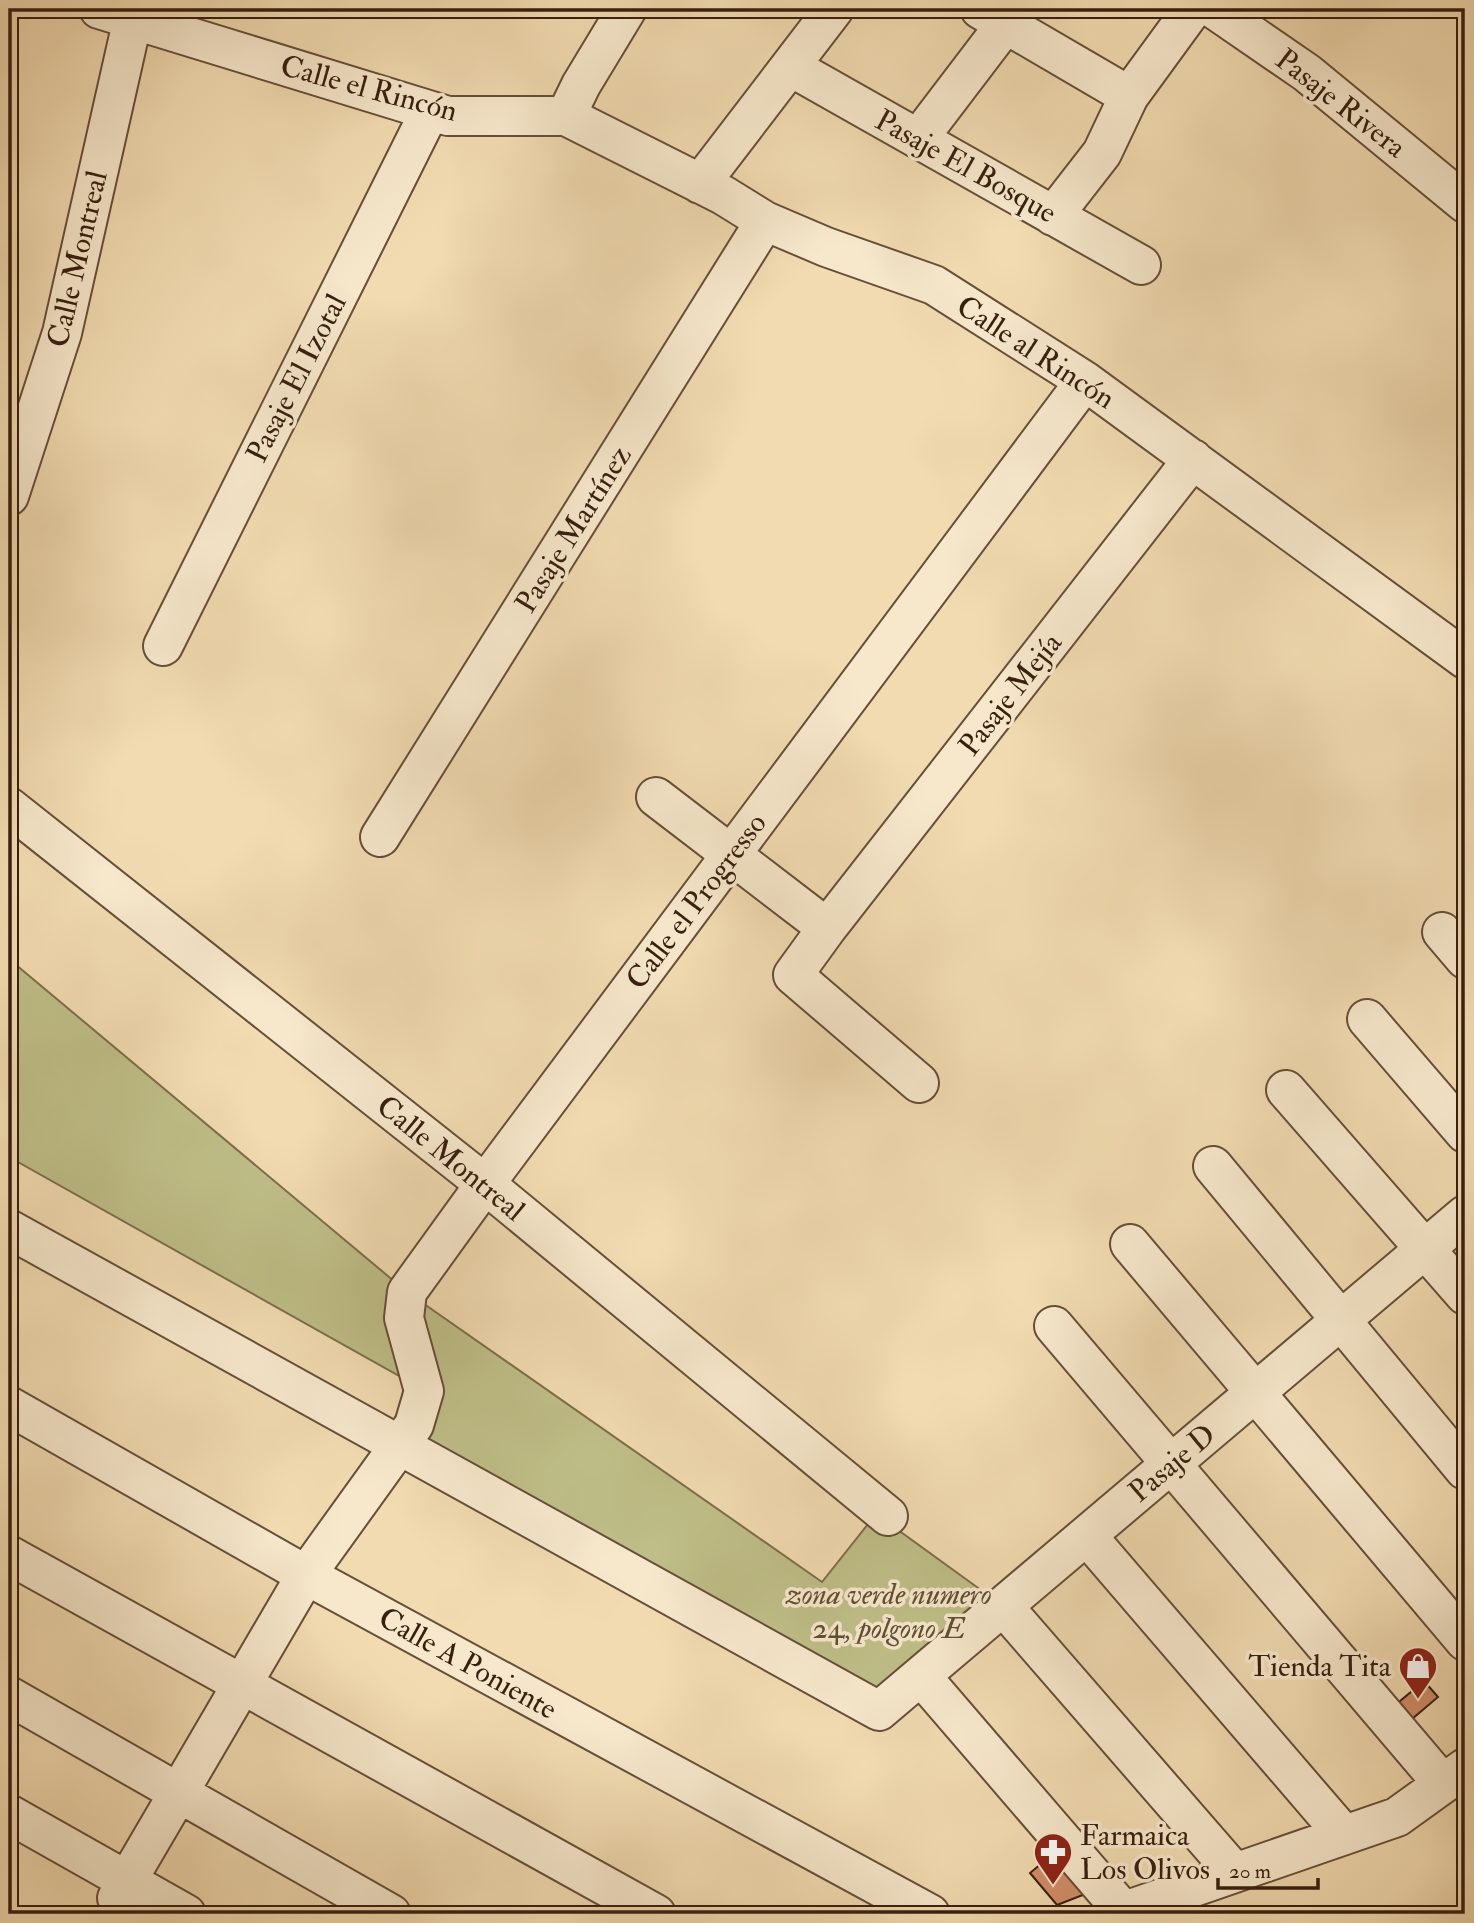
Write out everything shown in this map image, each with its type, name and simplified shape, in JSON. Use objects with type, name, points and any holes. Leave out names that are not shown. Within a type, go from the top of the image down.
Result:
[{"type":"street","points":[[566,116],[627,9]]},
{"type":"street","points":[[699,184],[834,9]]},
{"type":"street","points":[[1053,216],[1102,153],[1129,96],[1202,10]]},
{"type":"street","name":"Pasaje Rivera","points":[[1202,10],[1307,73],[1465,203]]},
{"type":"street","name":"Calle el Rincón","points":[[116,14],[448,116],[566,116]]},
{"type":"street","name":"Calle Montreal","points":[[9,496],[62,333],[116,14]]},
{"type":"street","points":[[918,139],[1001,14],[1129,96]]},
{"type":"street","name":"Pasaje El Bosque","points":[[791,67],[1141,265]]},
{"type":"street","name":"Pasaje El Izotal","points":[[163,646],[430,111]]},
{"type":"street","name":"Calle al Rincón","points":[[566,116],[723,195],[765,221],[826,247],[934,285],[1085,381],[1465,659]]},
{"type":"street","name":"Pasaje Martínez","points":[[380,838],[765,221]]},
{"type":"street","name":"Calle el Progresso","points":[[122,1889],[306,1575],[414,1425],[424,1391],[404,1318],[407,1292],[1085,381]]},
{"type":"street","name":"Pasaje Mejía","points":[[919,1083],[793,975],[1193,459]]},
{"type":"street","points":[[656,797],[827,928]]},
{"type":"street","name":"Calle Montreal","points":[[9,807],[485,1184],[888,1516]]},
{"type":"street","points":[[1367,1019],[1465,1133]]},
{"type":"street","points":[[1286,1090],[1465,1295]]},
{"type":"street","points":[[1213,1166],[1465,1470]]},
{"type":"street","name":"Pasaje D","points":[[399,1445],[879,1711],[1465,1215]]},
{"type":"street","points":[[9,1229],[399,1445]]},
{"type":"street","points":[[1130,1244],[1465,1641]]},
{"type":"street","points":[[921,1676],[1120,1913],[1397,1817],[1454,1777],[1171,1464],[1054,1326]]},
{"type":"street","name":"Calle A Poniente","points":[[9,1406],[870,1897],[930,1914]]},
{"type":"street","points":[[1087,1536],[1344,1835]]},
{"type":"street","points":[[9,1555],[656,1914]]},
{"type":"street","points":[[1003,1606],[1235,1873]]},
{"type":"street","points":[[9,1696],[391,1914]]},
{"type":"street","points":[[9,1814],[122,1889],[186,1914]]},
{"type":"green space","name":"zona verde numero 24, polgono E","points":[[9,959],[407,1292],[822,1582],[876,1514],[1003,1606],[879,1711],[399,1445],[424,1390],[9,1157]]},
{"type":"building","name":"Tienda Tita","points":[[1424,1681],[1438,1697],[1412,1719],[1399,1702]]},
{"type":"building","points":[[1061,1847],[1088,1893],[1057,1905],[1030,1873]]},
{"type":"place","name":"Tienda Tita","points":[[1418,1700]]},
{"type":"place","name":"Farmaica Los Olivos","points":[[1053,1886]]}]
